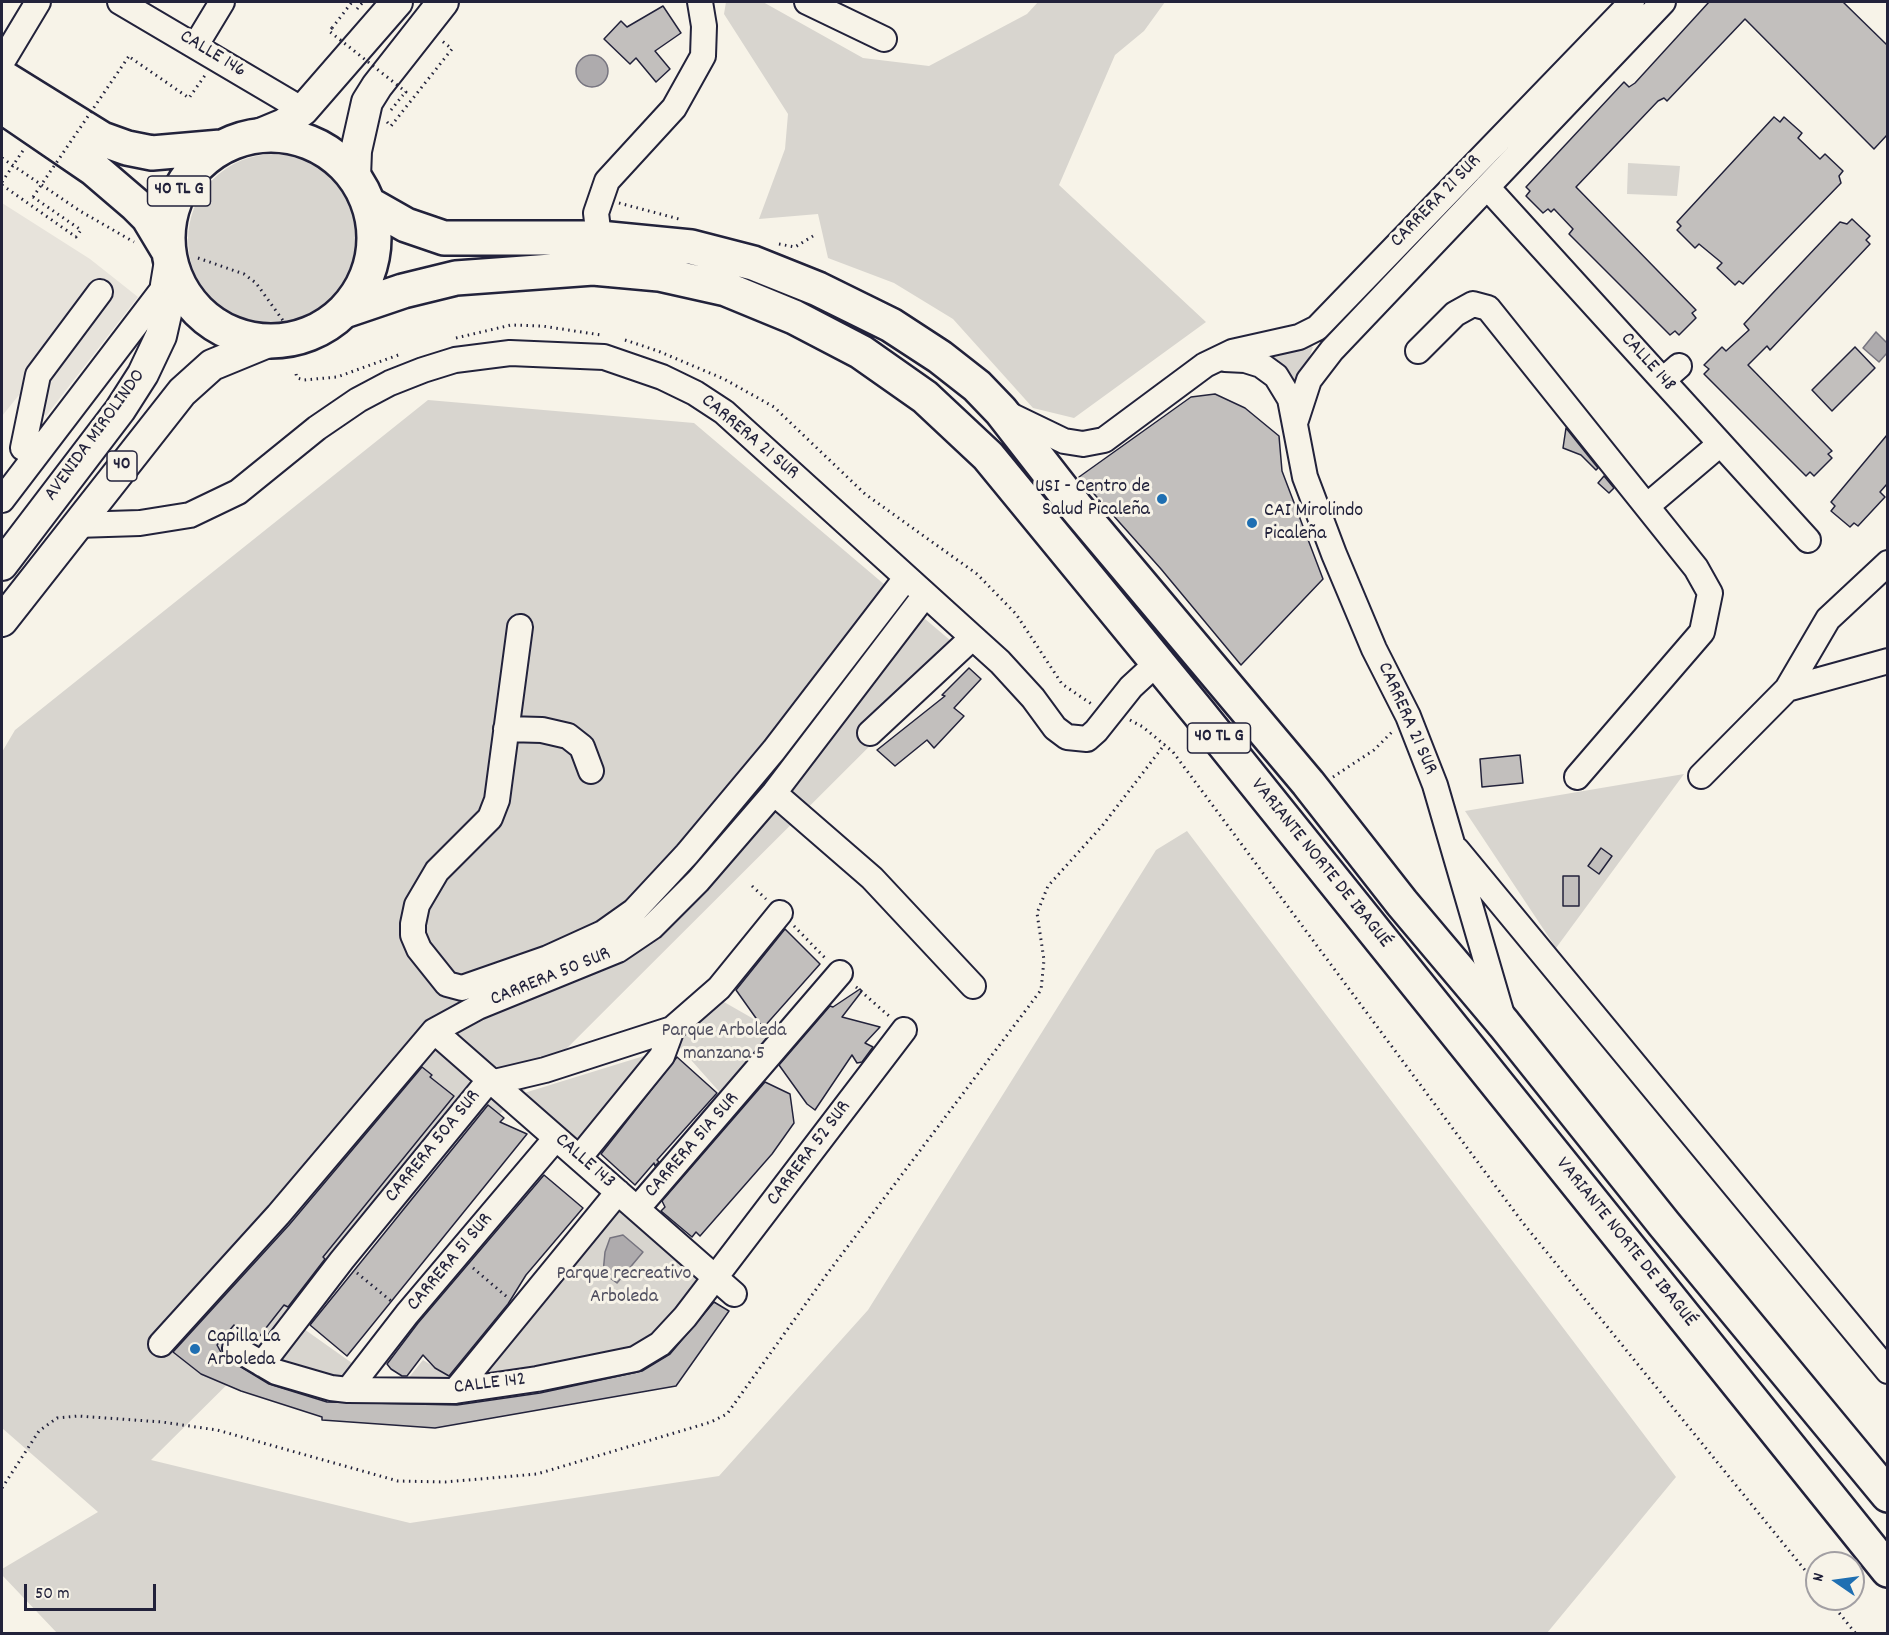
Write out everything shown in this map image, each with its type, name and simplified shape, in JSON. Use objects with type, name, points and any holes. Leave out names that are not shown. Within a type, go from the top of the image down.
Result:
[{"type":"highway","name":"40 TL G","points":[[2,77],[102,139],[127,148],[152,153],[221,147]]},
{"type":"highway","name":"40 TL G","points":[[2,106],[94,169],[136,205],[148,218],[186,297],[206,318],[230,333],[276,332],[285,341],[309,334],[344,311],[363,285],[370,269],[375,237],[362,191],[341,161],[323,148],[303,139],[282,134],[260,134],[240,138],[221,147],[194,169],[175,200],[168,234],[169,260]]},
{"type":"highway","name":"VARIANTE NORTE DE IBAGUÉ","points":[[362,191],[406,225],[444,238],[599,238],[691,247],[753,263],[818,289],[891,325],[940,357],[977,386],[1001,411],[1075,506],[1308,783],[1402,903],[1504,1024],[1664,1224],[1887,1495]]},
{"type":"highway","name":"VARIANTE NORTE DE IBAGUÉ","points":[[344,311],[403,291],[456,278],[593,268],[659,274],[726,289],[794,317],[861,352],[925,397],[988,456],[1887,1570]]},
{"type":"main road","points":[[260,134],[284,124],[303,110],[397,2]]},
{"type":"main road","points":[[362,191],[356,151],[367,102],[377,86],[444,2]]},
{"type":"main road","name":"AVENIDA MIROLINDO","points":[[2,565],[120,410],[143,374],[161,336],[166,314],[169,260]]},
{"type":"main road","name":"AVENIDA MIROLINDO","points":[[2,621],[76,525],[196,378],[212,365],[276,332]]},
{"type":"street","points":[[2,62],[38,2]]},
{"type":"street","name":"CALLE 146","points":[[120,2],[303,110]]},
{"type":"street","points":[[196,45],[222,2]]},
{"type":"street","points":[[599,238],[596,213],[607,181],[674,108],[703,56],[704,26],[700,2]]},
{"type":"street","points":[[807,2],[884,39]]},
{"type":"street","name":"CARRERA 21 SUR","points":[[1296,420],[1310,380],[1332,350],[1487,187],[1537,117],[1632,2]]},
{"type":"street","name":"CARRERA 21 SUR","points":[[1001,411],[1064,441],[1083,444],[1104,440],[1216,359],[1232,352],[1299,338],[1317,328],[1463,162],[1537,117],[1663,2]]},
{"type":"street","name":"CALLE 148","points":[[1487,187],[1671,373],[1720,444],[1808,540]]},
{"type":"street","points":[[2,500],[169,260]]},
{"type":"street","points":[[23,448],[38,375],[100,292]]},
{"type":"street","points":[[1418,351],[1455,314],[1473,304],[1488,308],[1696,568],[1710,593],[1702,632],[1577,777]]},
{"type":"street","points":[[1317,328],[1332,350]]},
{"type":"street","name":"CARRERA 21 SUR","points":[[76,525],[140,523],[190,515],[238,492],[317,428],[358,400],[390,383],[455,360],[510,353],[578,355],[612,359],[662,377],[695,393],[723,412],[1000,662],[1033,698],[1055,728],[1067,737],[1087,738],[1112,712],[1131,687],[1157,663]]},
{"type":"street","name":"CARRERA 21 SUR","points":[[1216,359],[1245,360],[1276,376],[1290,399],[1296,420],[1305,477],[1374,649],[1408,716],[1435,785],[1504,1024]]},
{"type":"street","points":[[1647,506],[1720,444]]},
{"type":"street","points":[[1701,776],[1787,689],[1828,619],[1887,563]]},
{"type":"street","points":[[520,627],[497,800],[490,818],[437,871],[417,906],[412,924],[413,935],[419,950],[447,984],[462,988],[548,958],[603,933],[634,911],[687,854],[774,750],[906,578]]},
{"type":"street","name":"CARRERA 50 SUR","points":[[161,1344],[278,1215],[434,1031],[478,1007],[618,950],[652,927],[698,881],[774,793],[925,595]]},
{"type":"street","points":[[870,733],[972,638]]},
{"type":"street","points":[[1787,689],[1887,661]]},
{"type":"street","points":[[506,729],[542,730],[568,736],[582,747],[591,771]]},
{"type":"street","points":[[774,793],[872,878],[973,986]]},
{"type":"street","points":[[1452,843],[1887,1371]]},
{"type":"street","points":[[579,1158],[662,1056],[672,1029],[719,988],[780,913]]},
{"type":"street","name":"CARRERA 51A SUR","points":[[637,1209],[840,973]]},
{"type":"street","name":"CARRERA 50A SUR","points":[[262,1364],[342,1260],[482,1089],[492,1081],[545,1070],[672,1029]]},
{"type":"street","name":"CARRERA 52 SUR","points":[[715,1277],[904,1030]]},
{"type":"street","name":"CALLE 143","points":[[434,1031],[734,1294]]},
{"type":"street","name":"CARRERA 51 SUR","points":[[348,1390],[407,1314],[556,1138]]},
{"type":"street","name":"CARRERA 51A SUR","points":[[455,1391],[618,1192]]},
{"type":"street","name":"CALLE 142","points":[[235,1348],[262,1364],[304,1382],[348,1390],[455,1391],[537,1379],[635,1359],[660,1344],[685,1317],[715,1277]]},
{"type":"path","points":[[352,2],[329,31],[406,92],[390,112]]},
{"type":"path","points":[[384,120],[391,126],[452,49],[424,26]]},
{"type":"path","points":[[37,131],[2,184],[76,237],[81,230],[33,197],[129,56],[189,98],[217,58]]},
{"type":"path","points":[[2,158],[108,229],[169,260],[244,274],[256,282],[276,332]]},
{"type":"path","points":[[452,339],[512,326],[542,326],[607,336]]},
{"type":"path","points":[[617,339],[658,351],[713,375],[774,407],[865,495],[977,574],[1016,614],[1062,684],[1093,706],[1112,712],[1143,727],[1165,744],[1523,1223],[1805,1570]]},
{"type":"path","points":[[296,374],[297,378],[304,380],[337,377],[410,352]]},
{"type":"path","points":[[1308,783],[1331,778],[1374,750],[1408,716]]},
{"type":"path","points":[[2,1488],[39,1431],[57,1418],[78,1416],[162,1422],[216,1430],[398,1481],[446,1482],[537,1474],[711,1422],[727,1414],[834,1265],[1041,990],[1044,960],[1037,913],[1048,886],[1102,826],[1165,744]]},
{"type":"path","points":[[458,1256],[522,1309]]},
{"type":"path","points":[[342,1260],[407,1314]]},
{"type":"path","points":[[1838,1611],[1856,1634]]},
{"type":"shaded area","points":[[592,55],[603,60],[608,71],[603,82],[592,87],[581,82],[576,71],[581,60]]},
{"type":"shaded area","points":[[2,203],[90,259],[138,297],[46,416],[19,395],[2,416]]},
{"type":"shaded area","points":[[1876,332],[1887,343],[1887,353],[1879,362],[1863,348]]},
{"type":"shaded area","points":[[623,1235],[643,1252],[617,1283],[603,1273],[605,1252],[610,1238]]},
{"type":"green space","points":[[726,2],[763,2],[863,58],[929,66],[1027,14],[1038,2],[1165,2],[1144,31],[1115,55],[1059,185],[1206,322],[1074,418],[1033,408],[953,319],[894,283],[828,258],[818,214],[759,219],[785,149],[788,114],[724,14]]},
{"type":"green space","points":[[274,154],[291,155],[307,160],[322,168],[335,179],[346,192],[354,207],[359,223],[359,257],[354,273],[346,288],[335,301],[322,312],[307,320],[291,325],[274,326],[257,325],[241,320],[226,312],[213,301],[202,288],[194,273],[189,257],[188,240],[189,223],[194,207],[202,192],[213,179],[226,168],[241,160],[257,155]]},
{"type":"green space","points":[[1628,163],[1680,166],[1677,196],[1627,194]]},
{"type":"green space","points":[[1301,344],[1313,347],[1296,394],[1259,356]]},
{"type":"green space","points":[[428,400],[694,423],[964,652],[521,1094],[660,1051],[573,1152],[512,1102],[151,1460],[410,1523],[719,1476],[868,1310],[1156,850],[1187,831],[1676,1477],[1547,1633],[57,1633],[2,1575],[2,1569],[98,1512],[2,1428],[2,752],[15,730]]},
{"type":"green space","points":[[1684,774],[1556,948],[1465,811]]},
{"type":"green space","name":"Parque Arboleda manzana 5","points":[[717,998],[752,1018],[775,1040],[724,1097],[675,1042]]},
{"type":"green space","name":"Parque recreativo Arboleda","points":[[616,1209],[705,1283],[650,1338],[624,1357],[492,1383],[485,1368],[532,1316]]},
{"type":"green space","points":[[304,1329],[359,1368],[343,1383],[277,1361]]},
{"type":"green space","points":[[423,1360],[458,1382],[402,1386]]},
{"type":"building","points":[[1709,2],[1843,2],[1887,45],[1887,135],[1874,149],[1745,19],[1667,101],[1664,98],[1658,101],[1576,187],[1696,310],[1692,313],[1696,318],[1679,335],[1675,331],[1670,335],[1569,234],[1573,229],[1554,209],[1551,212],[1548,209],[1543,213],[1526,196],[1530,191],[1526,187],[1624,82],[1629,87],[1635,83]]},
{"type":"building","points":[[663,6],[681,33],[655,51],[670,69],[656,82],[636,58],[630,64],[604,39],[621,21],[627,27]]},
{"type":"building","points":[[1774,117],[1780,122],[1784,117],[1802,133],[1798,138],[1820,159],[1825,154],[1843,171],[1839,176],[1841,183],[1743,284],[1739,281],[1735,285],[1717,268],[1722,263],[1699,244],[1695,248],[1677,230],[1681,226],[1677,222]]},
{"type":"building","points":[[1852,219],[1870,236],[1866,240],[1870,244],[1770,350],[1767,346],[1748,365],[1832,451],[1828,454],[1832,458],[1814,476],[1810,472],[1806,476],[1704,374],[1709,369],[1704,365],[1722,347],[1726,351],[1749,330],[1744,324],[1840,222],[1847,224]]},
{"type":"building","points":[[1855,347],[1875,368],[1832,411],[1812,390]]},
{"type":"building","points":[[1215,394],[1245,408],[1279,436],[1282,471],[1323,579],[1241,665],[1161,569],[1079,477],[1191,397]]},
{"type":"building","points":[[1566,428],[1598,468],[1596,470],[1581,455],[1563,448]]},
{"type":"building","points":[[1887,435],[1887,484],[1880,492],[1885,497],[1858,526],[1854,523],[1850,527],[1831,511],[1835,506],[1831,502]]},
{"type":"building","points":[[1604,476],[1614,488],[1609,493],[1598,483]]},
{"type":"building","points":[[969,668],[981,679],[954,708],[964,716],[934,748],[927,740],[895,766],[877,750],[945,696],[942,695]]},
{"type":"building","points":[[1520,755],[1523,783],[1482,787],[1480,759]]},
{"type":"building","points":[[1601,848],[1612,856],[1599,874],[1588,866]]},
{"type":"building","points":[[1563,876],[1579,876],[1579,906],[1563,906]]},
{"type":"building","points":[[785,929],[820,964],[763,1028],[736,990]]},
{"type":"building","points":[[860,989],[862,991],[842,1017],[880,1027],[865,1043],[873,1047],[862,1062],[857,1063],[852,1055],[815,1110],[807,1104],[779,1065],[830,1006],[833,1007]]},
{"type":"building","points":[[677,1057],[717,1093],[657,1160],[659,1162],[655,1166],[654,1163],[635,1185],[601,1154]]},
{"type":"building","points":[[422,1067],[432,1075],[430,1077],[454,1096],[323,1257],[325,1259],[288,1307],[284,1305],[255,1342],[234,1325],[217,1345],[223,1356],[269,1384],[327,1402],[457,1405],[540,1393],[642,1371],[670,1354],[714,1302],[729,1311],[676,1386],[435,1428],[322,1420],[322,1417],[241,1391],[201,1374],[173,1352],[289,1225]]},
{"type":"building","points":[[765,1082],[790,1094],[794,1123],[772,1154],[700,1236],[696,1232],[692,1237],[661,1211],[665,1207],[662,1201]]},
{"type":"building","points":[[488,1105],[504,1118],[500,1122],[527,1134],[347,1356],[310,1325]]},
{"type":"building","points":[[544,1175],[583,1208],[526,1275],[508,1304],[449,1376],[435,1368],[423,1355],[407,1376],[402,1376],[391,1369],[387,1364],[418,1323]]},
{"type":"place","name":"USI - Centro de Salud Picaleña","points":[[1162,499]]},
{"type":"place","name":"CAI Mirolindo Picaleña","points":[[1252,523]]},
{"type":"place","name":"Capilla La Arboleda","points":[[195,1349]]}]
